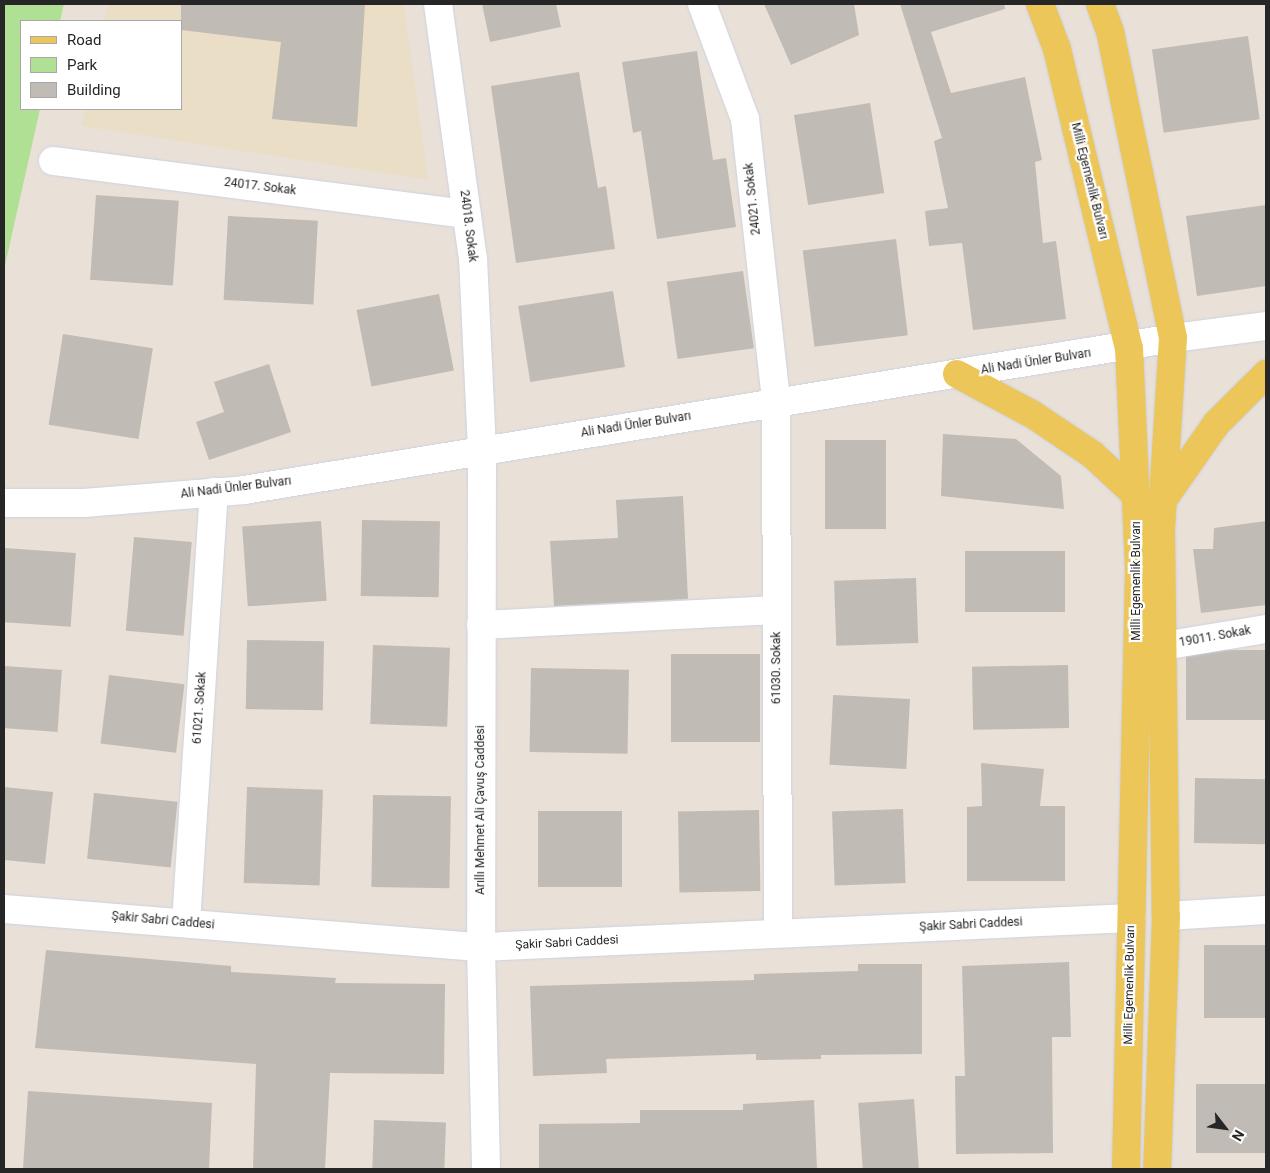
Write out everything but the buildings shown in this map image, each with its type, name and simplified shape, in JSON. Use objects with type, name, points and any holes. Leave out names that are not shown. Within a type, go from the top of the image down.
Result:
[{"type":"main road","name":"Milli Egemenlik Bulvarı","points":[[1040,4],[1057,49],[1129,348],[1139,569],[1126,1169]]},
{"type":"main road","name":"Milli Egemenlik Bulvarı","points":[[1100,4],[1110,31],[1173,338],[1163,500],[1166,916],[1157,1169]]},
{"type":"main road","points":[[957,374],[1032,414],[1086,450],[1136,495]]},
{"type":"main road","points":[[1163,500],[1216,424],[1266,374]]},
{"type":"street","name":"24018. Sokak","points":[[438,4],[473,258],[482,451]]},
{"type":"street","name":"24021. Sokak","points":[[702,4],[744,119],[776,402]]},
{"type":"street","name":"24017. Sokak","points":[[53,161],[467,214]]},
{"type":"street","name":"Ali Nadi Ünler Bulvarı","points":[[4,503],[84,502],[214,492],[482,451],[776,402],[1129,348],[1173,338],[1266,326]]},
{"type":"street","name":"61030. Sokak","points":[[776,402],[778,934]]},
{"type":"street","name":"Arıllı Mehmet Ali Çavuş Caddesi","points":[[482,451],[482,947],[486,1169]]},
{"type":"street","name":"61021. Sokak","points":[[186,923],[214,492]]},
{"type":"street","points":[[482,625],[777,610]]},
{"type":"street","name":"19011. Sokak","points":[[1163,646],[1266,629]]},
{"type":"street","name":"Şakir Sabri Caddesi","points":[[4,909],[482,947],[1131,918]]},
{"type":"street","points":[[1166,916],[1266,910]]},
{"type":"shaded area","points":[[108,4],[404,4],[428,180],[82,126],[85,110],[182,110],[182,20],[104,20]]},
{"type":"green space","points":[[4,4],[64,4],[60,20],[20,20],[20,110],[40,110],[4,270]]}]
